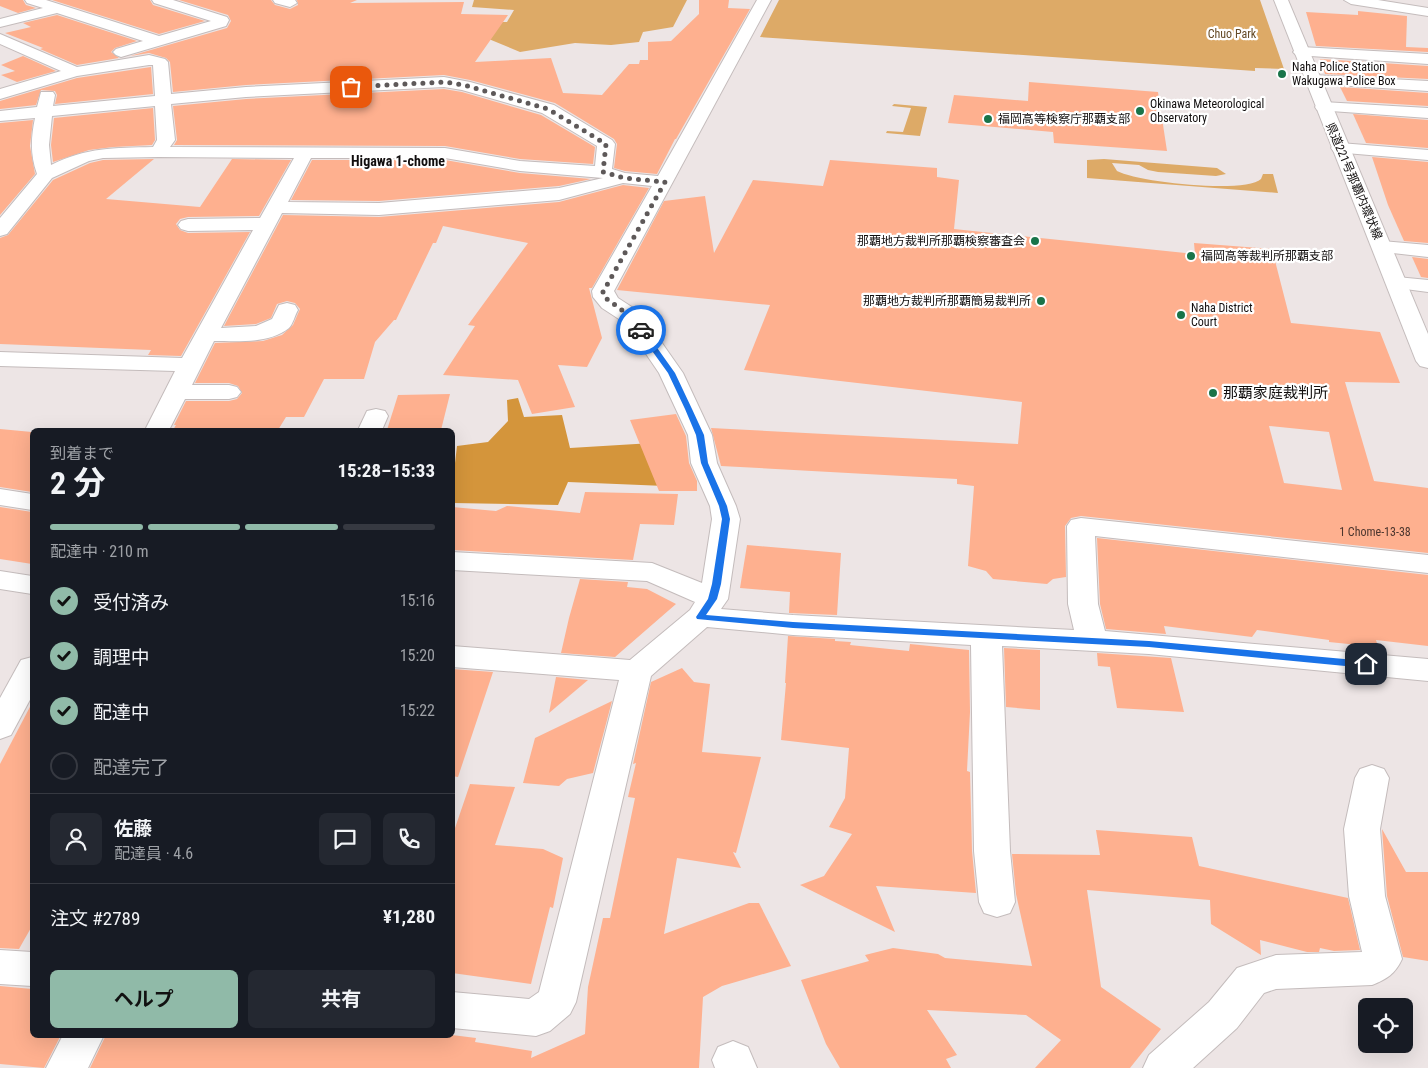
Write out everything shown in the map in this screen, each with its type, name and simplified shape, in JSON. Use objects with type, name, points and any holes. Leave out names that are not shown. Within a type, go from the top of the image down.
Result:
[{"type":"street","points":[[32,0],[158,41]]},
{"type":"street","points":[[0,94],[158,41],[206,33],[221,23],[222,20],[159,0]]},
{"type":"street","points":[[455,1010],[536,1018],[556,1002],[637,671],[706,608],[726,519],[723,506],[704,463],[700,435],[671,373],[633,318],[610,303],[604,297],[603,292],[764,0]]},
{"type":"street","name":"県道221号那覇内環状線","points":[[1281,0],[1428,361]]},
{"type":"street","points":[[1352,0],[1428,12]]},
{"type":"street","points":[[0,24],[81,2]]},
{"type":"street","points":[[0,38],[70,70],[149,60],[160,62],[166,140],[158,152]]},
{"type":"street","points":[[1301,52],[1428,59]]},
{"type":"street","points":[[46,174],[41,165],[40,151],[49,79]]},
{"type":"street","points":[[1312,80],[1428,86]]},
{"type":"street","points":[[0,116],[256,91],[444,82],[464,85],[548,109],[606,144],[603,172]]},
{"type":"street","points":[[1323,107],[1428,113]]},
{"type":"street","points":[[1340,148],[1428,155]]},
{"type":"street","points":[[0,230],[46,174],[84,157],[103,153],[436,152],[520,166],[603,172],[624,178],[665,182]]},
{"type":"street","points":[[158,428],[190,365],[305,153]]},
{"type":"street","points":[[188,225],[272,216],[339,216],[379,209],[559,194],[624,178]]},
{"type":"street","points":[[1382,247],[1428,250]]},
{"type":"street","points":[[1397,283],[1428,286]]},
{"type":"street","points":[[207,335],[260,333],[281,323],[287,310]]},
{"type":"street","points":[[0,359],[190,365]]},
{"type":"street","points":[[177,392],[229,392]]},
{"type":"street","points":[[0,497],[30,502]]},
{"type":"street","points":[[1092,640],[1083,604],[1081,526],[1428,564]]},
{"type":"street","points":[[455,561],[652,572],[706,608],[793,625],[1149,644],[1428,670]]},
{"type":"street","points":[[0,580],[30,585]]},
{"type":"street","points":[[986,635],[992,851],[997,902]]},
{"type":"street","points":[[455,656],[637,671]]},
{"type":"street","points":[[0,727],[30,672]]},
{"type":"street","points":[[1164,1068],[1223,1015],[1250,980],[1276,972],[1372,968],[1383,960],[1367,896],[1362,829],[1372,778]]},
{"type":"street","points":[[0,967],[30,970]]},
{"type":"street","points":[[67,1068],[82,1038]]},
{"type":"green space","points":[[474,0],[687,0],[673,27],[643,32],[639,42],[611,45],[575,43],[520,52],[479,35],[491,22],[507,22],[514,10],[472,7]]},
{"type":"green space","name":"Chuo Park","points":[[779,0],[1260,0],[1284,69],[1255,68],[1255,71],[760,37]]},
{"type":"green space","points":[[894,104],[927,107],[920,136],[886,133],[887,131],[903,132],[911,108],[892,106]]},
{"type":"green space","points":[[1104,159],[1217,168],[1226,174],[1216,176],[1158,172],[1148,170],[1139,165],[1112,163],[1117,171],[1128,175],[1190,185],[1235,186],[1261,179],[1263,174],[1273,174],[1278,193],[1087,178],[1087,160]]},
{"type":"shaded area","points":[[518,398],[524,417],[562,415],[570,448],[669,442],[665,486],[568,482],[558,505],[455,503],[457,446],[488,442],[508,421],[507,400]]},
{"type":"building","points":[[0,0],[23,0],[26,5],[36,8],[18,13],[0,6]]},
{"type":"building","points":[[52,0],[150,0],[153,5],[205,21],[159,34]]},
{"type":"building","points":[[179,0],[271,0],[275,5],[290,9],[298,5],[297,0],[357,0],[350,3],[464,2],[461,14],[508,15],[475,62],[551,58],[563,93],[602,95],[629,64],[639,64],[640,60],[648,60],[648,42],[671,41],[699,14],[699,0],[729,0],[728,8],[750,9],[675,139],[657,174],[614,168],[617,144],[614,139],[555,103],[470,80],[444,75],[246,85],[173,92],[170,62],[166,58],[149,53],[130,56],[227,28],[231,21],[228,15]]},
{"type":"building","points":[[1358,11],[1407,16],[1406,47],[1428,48],[1428,52],[1316,46],[1306,12],[1358,15]]},
{"type":"building","points":[[57,15],[137,41],[115,48],[111,52],[119,58],[77,65],[40,49],[43,48],[5,33],[31,27],[23,23]]},
{"type":"building","points":[[23,56],[56,71],[17,82],[1,75],[15,71],[1,65]]},
{"type":"building","points":[[1320,59],[1428,66],[1428,79],[1325,74]]},
{"type":"building","points":[[151,67],[153,94],[55,104],[57,95],[55,91],[41,90],[36,105],[0,109],[0,101],[77,78]]},
{"type":"building","points":[[1029,82],[1158,92],[1167,151],[1054,143],[1053,132],[948,123],[954,95],[1028,101]]},
{"type":"building","points":[[1340,87],[1428,93],[1428,106],[1347,101]]},
{"type":"building","points":[[444,89],[462,92],[541,115],[595,147],[593,164],[520,159],[445,146],[174,145],[177,140],[173,106],[246,99]]},
{"type":"building","points":[[153,108],[155,140],[152,145],[89,150],[53,162],[51,145],[54,118]]},
{"type":"building","points":[[1353,114],[1428,120],[1428,148],[1366,143]]},
{"type":"building","points":[[33,120],[30,146],[35,174],[0,215],[0,123]]},
{"type":"building","points":[[1372,157],[1428,162],[1428,243],[1404,241],[1388,205]]},
{"type":"building","points":[[154,159],[106,199],[200,207],[232,159],[291,160],[259,216],[188,217],[180,219],[176,224],[180,230],[188,233],[250,232],[181,356],[148,355],[151,350],[0,344],[0,238],[8,235],[53,180],[90,163],[103,160]]},
{"type":"building","points":[[312,160],[445,160],[520,173],[591,179],[559,186],[379,201],[291,200]]},
{"type":"building","points":[[830,160],[937,168],[937,177],[959,180],[954,229],[1195,254],[1194,243],[1272,249],[1291,323],[1380,332],[1400,383],[1345,382],[1374,481],[1428,488],[1428,553],[1081,516],[1071,518],[1065,526],[1066,577],[1053,579],[1047,584],[993,579],[986,571],[968,566],[974,486],[957,484],[957,479],[721,466],[711,428],[1018,444],[1022,402],[744,370],[770,305],[617,290],[664,201],[705,196],[714,253],[753,180],[823,186]],"holes":[[[1269,426],[1329,432],[1342,490],[1284,483]]]},
{"type":"building","points":[[623,185],[649,188],[592,288],[589,288],[602,338],[587,367],[558,365],[575,407],[532,414],[518,380],[443,375],[475,326],[468,325],[528,243],[443,226],[396,320],[375,342],[364,379],[324,379],[304,417],[286,417],[279,428],[174,428],[186,401],[229,401],[237,399],[242,393],[238,386],[229,383],[195,383],[215,343],[263,341],[282,335],[293,325],[300,309],[295,303],[287,301],[277,304],[271,318],[256,324],[224,326],[283,215],[379,217],[559,202]]},
{"type":"building","points":[[1412,257],[1428,259],[1428,278],[1421,277]]},
{"type":"building","points":[[450,394],[442,428],[388,428],[398,395]]},
{"type":"building","points":[[676,414],[686,436],[689,463],[697,481],[697,491],[659,491],[630,420]]},
{"type":"building","points":[[0,429],[30,432],[30,492],[0,487]]},
{"type":"building","points":[[585,492],[678,494],[674,525],[640,524],[633,560],[455,550],[455,507],[496,511],[507,506],[580,513]]},
{"type":"building","points":[[0,507],[30,512],[30,564],[0,559]]},
{"type":"building","points":[[1097,538],[1428,575],[1428,646],[1376,640],[1378,647],[1329,642],[1329,640],[1257,630],[1252,637],[1164,626],[1166,634],[1106,629],[1100,604]]},
{"type":"building","points":[[747,545],[841,553],[837,615],[789,613],[790,592],[740,588]]},
{"type":"building","points":[[580,579],[628,582],[627,587],[647,589],[676,604],[615,657],[561,653]]},
{"type":"building","points":[[788,636],[835,639],[835,641],[851,642],[850,645],[909,651],[910,644],[969,650],[970,712],[967,771],[970,772],[972,851],[976,893],[876,886],[895,932],[800,885],[824,876],[852,834],[829,827],[845,798],[849,748],[781,740]]},
{"type":"building","points":[[1004,648],[1040,650],[1040,710],[1006,707]]},
{"type":"building","points":[[1097,653],[1171,658],[1184,712],[1117,708],[1110,667],[1098,666]]},
{"type":"building","points":[[682,668],[694,682],[710,684],[702,752],[761,757],[736,853],[733,852],[741,868],[677,858],[664,934],[749,903],[759,903],[791,966],[722,986],[703,997],[699,1068],[90,1068],[105,1038],[455,1038],[455,1035],[476,1038],[475,1042],[532,1051],[531,1058],[585,1034],[588,987],[603,918],[610,918],[635,798],[628,797],[636,763],[633,764],[651,682]]},
{"type":"building","points":[[455,669],[493,672],[458,777],[455,776]]},
{"type":"building","points":[[556,677],[588,680],[549,713]]},
{"type":"building","points":[[612,701],[593,773],[567,779],[559,786],[523,783],[535,738]]},
{"type":"building","points":[[30,707],[30,930],[19,949],[0,948],[0,764]]},
{"type":"building","points":[[470,784],[515,787],[495,845],[543,849],[563,858],[553,908],[550,907],[531,984],[455,973],[455,828]]},
{"type":"building","points":[[1382,829],[1406,872],[1428,872],[1428,961],[1403,957],[1387,896]]},
{"type":"building","points":[[1096,830],[1192,837],[1199,866],[1348,898],[1360,950],[1334,951],[1320,948],[1319,952],[1307,952],[1260,940],[1261,955],[1211,924],[1210,900],[1087,890],[1101,987],[1161,1029],[1130,1068],[1035,1068],[1061,1040],[1026,1015],[927,1010],[957,1055],[946,1059],[951,1068],[840,1068],[826,1044],[801,980],[869,961],[865,955],[893,948],[938,954],[945,958],[1032,966],[1016,894],[1012,854],[1100,855]]},
{"type":"building","points":[[0,986],[30,989],[30,1038],[59,1038],[44,1068],[0,1064]]},
{"type":"way so far","points":[[351,87],[444,82],[464,85],[548,109],[606,144],[603,172],[624,178],[665,182],[603,292],[604,297],[633,318],[641,330]]},
{"type":"place","name":"Naha Police Station Wakugawa Police Box","points":[[1282,74]]},
{"type":"place","name":"Okinawa Meteorological Observatory","points":[[1140,111]]},
{"type":"place","name":"福岡高等検察庁那覇支部","points":[[988,119]]},
{"type":"place","name":"那覇地方裁判所那覇検察審査会","points":[[1035,241]]},
{"type":"place","name":"福岡高等裁判所那覇支部","points":[[1191,256]]},
{"type":"place","name":"那覇地方裁判所那覇簡易裁判所","points":[[1041,301]]},
{"type":"place","name":"Naha District Court","points":[[1181,315]]},
{"type":"place","name":"那覇家庭裁判所","points":[[1213,393]]},
{"type":"district","name":"Higawa 1-chome","points":[[398,161]]},
{"type":"route","points":[[641,330],[671,373],[700,435],[704,463],[723,506],[726,519],[716,584],[712,599],[700,617],[736,622],[1149,644],[1366,664]]}]
